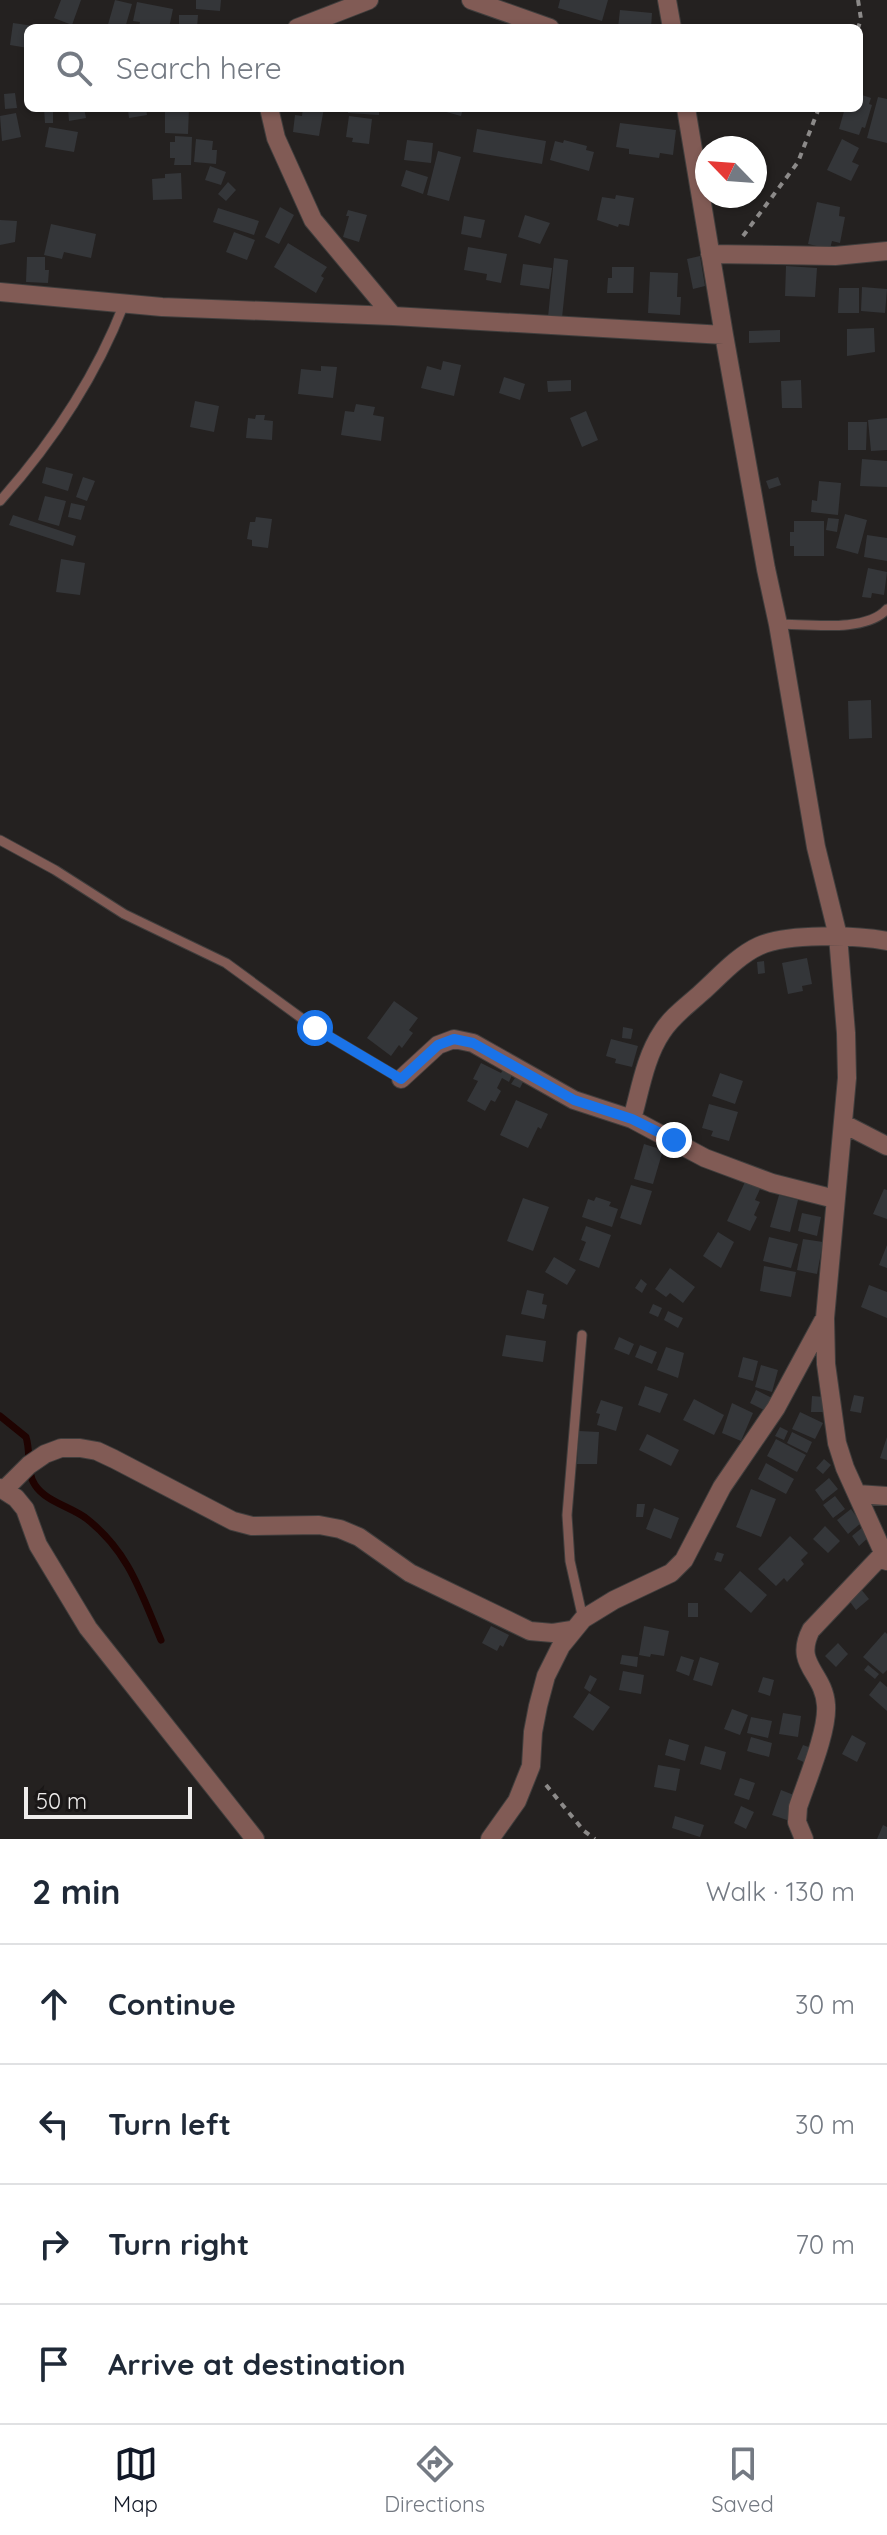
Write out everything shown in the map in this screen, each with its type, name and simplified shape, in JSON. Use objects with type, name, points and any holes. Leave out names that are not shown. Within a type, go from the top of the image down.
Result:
[{"type":"street","points":[[307,24],[369,0]]},
{"type":"street","points":[[471,0],[539,24]]},
{"type":"street","points":[[667,0],[671,24]]},
{"type":"street","points":[[270,112],[276,138],[313,220],[393,316]]},
{"type":"street","points":[[687,112],[816,847],[838,936],[846,1033],[844,1124],[825,1318],[826,1364],[837,1443],[885,1557],[811,1630],[806,1640],[804,1656],[824,1691],[826,1712],[798,1807],[797,1822],[804,1839]]},
{"type":"street","points":[[710,254],[835,256],[887,251]]},
{"type":"street","points":[[0,292],[124,304],[724,335]]},
{"type":"street","points":[[632,1119],[651,1052],[661,1033],[672,1018],[740,958],[760,945],[810,937],[838,936],[887,941]]},
{"type":"street","points":[[401,1079],[438,1045],[454,1039],[473,1043],[574,1100],[632,1119],[705,1158],[736,1171],[835,1199]]},
{"type":"street","points":[[844,1124],[887,1146]]},
{"type":"street","points":[[255,1839],[88,1628],[38,1545],[25,1509],[2,1489],[45,1454],[61,1448],[97,1451],[233,1521],[252,1526],[319,1525],[340,1529],[359,1537],[410,1573],[530,1631],[553,1633],[578,1624],[614,1600],[671,1573],[684,1560],[722,1487],[776,1408],[825,1318]]},
{"type":"street","points":[[857,1494],[887,1496]]},
{"type":"street","points":[[490,1839],[517,1801],[531,1766],[533,1732],[546,1676],[578,1624]]},
{"type":"lane","points":[[0,501],[44,448],[109,343],[124,304]]},
{"type":"lane","points":[[778,624],[859,624],[887,609]]},
{"type":"lane","points":[[0,840],[55,870],[124,914],[226,963],[315,1028],[401,1079]]},
{"type":"lane","points":[[578,1624],[567,1515],[582,1335]]},
{"type":"path","points":[[858,0],[859,24]]},
{"type":"path","points":[[730,254],[798,162],[817,112]]},
{"type":"path","points":[[531,1766],[584,1831],[595,1839]]},
{"type":"building","points":[[61,0],[81,0],[72,24],[54,18]]},
{"type":"building","points":[[115,0],[132,4],[126,24],[108,24]]},
{"type":"building","points":[[196,0],[221,0],[220,11],[196,9]]},
{"type":"building","points":[[560,0],[608,0],[602,21],[558,8]]},
{"type":"building","points":[[137,2],[173,9],[170,24],[140,24],[133,21]]},
{"type":"building","points":[[620,10],[652,13],[651,24],[618,24]]},
{"type":"building","points":[[179,15],[198,15],[197,24],[179,24]]},
{"type":"building","points":[[13,23],[24,25],[24,47],[10,45]]},
{"type":"building","points":[[15,93],[17,108],[5,109],[4,94]]},
{"type":"building","points":[[863,95],[871,98],[865,128],[862,127],[859,135],[839,129],[844,112],[863,112]]},
{"type":"building","points":[[878,97],[887,99],[887,143],[867,138]]},
{"type":"building","points":[[44,112],[53,112],[53,123],[45,123]]},
{"type":"building","points":[[68,112],[85,112],[86,118],[69,121]]},
{"type":"building","points":[[128,112],[147,112],[147,115],[129,118]]},
{"type":"building","points":[[165,112],[189,112],[188,134],[165,133]]},
{"type":"building","points":[[302,112],[323,112],[319,136],[293,132],[295,115],[302,116]]},
{"type":"building","points":[[379,112],[379,115],[348,113]]},
{"type":"building","points":[[16,113],[21,137],[2,141],[0,116]]},
{"type":"building","points":[[349,116],[372,119],[369,144],[352,142],[353,138],[346,137]]},
{"type":"building","points":[[620,123],[676,130],[673,155],[660,153],[659,158],[629,154],[629,149],[616,147]]},
{"type":"building","points":[[49,127],[78,132],[74,152],[45,147]]},
{"type":"building","points":[[477,129],[546,141],[542,164],[473,152]]},
{"type":"building","points":[[175,136],[192,137],[191,165],[174,165],[175,158],[170,158],[170,142],[175,142]]},
{"type":"building","points":[[196,139],[213,141],[212,150],[217,150],[216,164],[194,162]]},
{"type":"building","points":[[842,139],[859,148],[852,162],[859,165],[851,181],[827,170]]},
{"type":"building","points":[[407,140],[433,143],[431,163],[404,160]]},
{"type":"building","points":[[564,140],[587,146],[586,150],[594,152],[589,171],[550,160],[555,141],[563,143]]},
{"type":"building","points":[[438,151],[461,157],[449,201],[427,195]]},
{"type":"building","points":[[210,166],[226,172],[221,185],[205,180]]},
{"type":"building","points":[[406,170],[428,177],[423,194],[401,186]]},
{"type":"building","points":[[181,173],[182,199],[153,200],[152,179]]},
{"type":"building","points":[[228,182],[236,190],[226,201],[218,194]]},
{"type":"building","points":[[616,195],[634,198],[629,226],[619,224],[618,227],[597,220],[602,197],[615,199]]},
{"type":"building","points":[[817,202],[840,207],[839,216],[845,217],[840,243],[832,241],[830,249],[808,244]]},
{"type":"building","points":[[280,207],[294,215],[279,244],[265,237]]},
{"type":"building","points":[[218,208],[259,221],[254,235],[213,222]]},
{"type":"building","points":[[348,210],[367,215],[359,242],[343,237]]},
{"type":"building","points":[[525,215],[550,223],[540,244],[518,237]]},
{"type":"building","points":[[464,216],[485,220],[481,238],[461,234]]},
{"type":"building","points":[[0,220],[17,221],[15,242],[0,245]]},
{"type":"building","points":[[51,224],[96,234],[91,258],[64,252],[62,259],[44,255]]},
{"type":"building","points":[[234,232],[255,240],[247,260],[226,252]]},
{"type":"building","points":[[288,243],[327,267],[316,293],[274,267]]},
{"type":"building","points":[[468,247],[507,254],[501,283],[486,280],[487,274],[464,270]]},
{"type":"building","points":[[700,256],[705,286],[693,289],[687,259]]},
{"type":"building","points":[[27,257],[45,257],[45,270],[49,270],[48,283],[26,282]]},
{"type":"building","points":[[554,258],[568,260],[562,318],[548,317]]},
{"type":"building","points":[[523,264],[552,268],[549,289],[520,285]]},
{"type":"building","points":[[786,266],[817,268],[815,297],[785,296]]},
{"type":"building","points":[[612,267],[634,267],[633,293],[607,293]]},
{"type":"building","points":[[650,272],[678,273],[680,315],[648,313]]},
{"type":"building","points":[[862,287],[887,289],[885,313],[861,311]]},
{"type":"building","points":[[839,288],[859,288],[859,313],[838,313]]},
{"type":"building","points":[[874,328],[875,352],[847,356],[847,329]]},
{"type":"building","points":[[780,330],[780,342],[749,343],[749,331]]},
{"type":"building","points":[[443,361],[461,365],[454,396],[421,388],[427,366],[441,370]]},
{"type":"building","points":[[321,366],[337,367],[333,398],[298,394],[301,369],[321,371]]},
{"type":"building","points":[[504,377],[525,384],[520,400],[499,393]]},
{"type":"building","points":[[571,380],[571,391],[548,392],[547,381]]},
{"type":"building","points":[[801,380],[802,408],[782,408],[781,381]]},
{"type":"building","points":[[195,401],[219,406],[214,432],[190,427]]},
{"type":"building","points":[[356,404],[375,407],[373,415],[384,417],[381,441],[341,435],[345,411],[354,412]]},
{"type":"building","points":[[586,411],[598,440],[582,447],[570,418]]},
{"type":"building","points":[[256,415],[265,415],[264,420],[273,421],[272,440],[246,438],[248,418],[255,419]]},
{"type":"building","points":[[887,418],[887,450],[871,451],[868,420]]},
{"type":"building","points":[[848,422],[867,422],[866,450],[848,450]]},
{"type":"building","points":[[862,459],[887,461],[887,487],[860,486]]},
{"type":"building","points":[[46,467],[73,474],[68,491],[42,483]]},
{"type":"building","points":[[83,477],[95,481],[87,501],[76,497]]},
{"type":"building","points":[[778,477],[781,485],[769,489],[766,481]]},
{"type":"building","points":[[819,481],[841,483],[838,515],[811,512],[812,500],[817,501]]},
{"type":"building","points":[[45,496],[66,501],[59,526],[38,520]]},
{"type":"building","points":[[71,503],[85,506],[81,520],[68,517]]},
{"type":"building","points":[[845,514],[867,520],[858,554],[836,548]]},
{"type":"building","points":[[13,515],[76,536],[73,546],[9,525]]},
{"type":"building","points":[[256,517],[272,519],[268,548],[252,546],[252,540],[247,539],[250,522],[255,522]]},
{"type":"building","points":[[828,518],[839,519],[837,532],[826,530]]},
{"type":"building","points":[[794,521],[824,521],[824,556],[794,556],[790,532],[794,532]]},
{"type":"building","points":[[867,535],[887,538],[887,561],[864,557]]},
{"type":"building","points":[[61,559],[85,563],[80,595],[56,592]]},
{"type":"building","points":[[868,568],[887,572],[884,595],[872,593],[871,598],[862,597]]},
{"type":"building","points":[[871,700],[872,738],[849,739],[848,701]]},
{"type":"building","points":[[807,958],[812,984],[802,986],[803,991],[788,994],[782,963]]},
{"type":"building","points":[[764,961],[765,973],[758,974],[757,962]]},
{"type":"building","points":[[394,1001],[418,1018],[409,1030],[413,1033],[402,1048],[399,1045],[391,1056],[367,1038]]},
{"type":"building","points":[[623,1027],[633,1029],[631,1039],[622,1038]]},
{"type":"building","points":[[611,1039],[638,1046],[632,1067],[615,1063],[616,1059],[606,1056]]},
{"type":"building","points":[[481,1063],[512,1075],[509,1082],[502,1078],[497,1088],[501,1091],[485,1111],[467,1101],[478,1081],[473,1079]]},
{"type":"building","points":[[720,1073],[743,1081],[735,1104],[712,1096]]},
{"type":"building","points":[[515,1078],[523,1082],[520,1088],[511,1084]]},
{"type":"building","points":[[516,1100],[548,1114],[528,1148],[500,1135]]},
{"type":"building","points":[[709,1104],[738,1112],[729,1141],[711,1136],[713,1131],[702,1128]]},
{"type":"building","points":[[644,1144],[663,1150],[653,1184],[634,1179]]},
{"type":"building","points":[[745,1182],[760,1189],[755,1200],[760,1202],[754,1215],[757,1217],[750,1231],[727,1221]]},
{"type":"building","points":[[631,1185],[652,1191],[641,1225],[620,1218]]},
{"type":"building","points":[[884,1189],[887,1190],[887,1219],[873,1214]]},
{"type":"building","points":[[779,1195],[798,1200],[790,1232],[770,1227]]},
{"type":"building","points":[[596,1197],[611,1202],[609,1206],[618,1209],[612,1227],[582,1217],[588,1199],[594,1201]]},
{"type":"building","points":[[523,1198],[549,1207],[533,1251],[507,1241]]},
{"type":"building","points":[[802,1213],[821,1217],[817,1236],[798,1231]]},
{"type":"building","points":[[586,1226],[611,1235],[599,1268],[579,1260],[586,1242],[581,1240]]},
{"type":"building","points":[[718,1232],[734,1242],[721,1268],[703,1256]]},
{"type":"building","points":[[769,1237],[798,1244],[791,1268],[763,1261]]},
{"type":"building","points":[[803,1239],[823,1242],[817,1274],[797,1270]]},
{"type":"building","points":[[887,1245],[887,1268],[879,1265]]},
{"type":"building","points":[[554,1257],[576,1270],[567,1285],[545,1272]]},
{"type":"building","points":[[764,1266],[796,1272],[791,1297],[760,1291]]},
{"type":"building","points":[[670,1268],[695,1287],[683,1303],[670,1293],[666,1297],[655,1289]]},
{"type":"building","points":[[641,1279],[647,1284],[642,1293],[635,1288]]},
{"type":"building","points":[[869,1285],[887,1292],[887,1318],[861,1307]]},
{"type":"building","points":[[527,1290],[544,1294],[542,1304],[547,1305],[544,1319],[521,1314]]},
{"type":"building","points":[[653,1304],[662,1308],[658,1317],[649,1313]]},
{"type":"building","points":[[668,1311],[683,1318],[678,1328],[664,1320]]},
{"type":"building","points":[[506,1335],[546,1341],[543,1362],[502,1356]]},
{"type":"building","points":[[619,1337],[634,1344],[629,1355],[614,1349]]},
{"type":"building","points":[[640,1345],[657,1352],[652,1364],[635,1357]]},
{"type":"building","points":[[666,1347],[684,1353],[678,1378],[657,1370]]},
{"type":"building","points":[[743,1357],[758,1361],[753,1381],[738,1377]]},
{"type":"building","points":[[761,1365],[778,1370],[772,1392],[755,1387]]},
{"type":"building","points":[[645,1386],[668,1394],[660,1413],[638,1405]]},
{"type":"building","points":[[756,1390],[772,1398],[766,1411],[750,1403]]},
{"type":"building","points":[[854,1395],[864,1397],[861,1413],[850,1411]]},
{"type":"building","points":[[812,1396],[824,1397],[824,1412],[811,1412]]},
{"type":"building","points":[[694,1399],[724,1415],[714,1435],[683,1420]]},
{"type":"building","points":[[601,1400],[623,1407],[616,1431],[597,1425],[600,1414],[596,1413]]},
{"type":"building","points":[[732,1403],[753,1413],[741,1441],[722,1433]]},
{"type":"building","points":[[800,1412],[823,1423],[815,1439],[792,1429]]},
{"type":"building","points":[[780,1427],[788,1431],[784,1440],[775,1436]]},
{"type":"building","points":[[579,1431],[599,1432],[597,1464],[577,1464]]},
{"type":"building","points":[[792,1432],[812,1442],[807,1453],[787,1443]]},
{"type":"building","points":[[647,1434],[679,1450],[671,1466],[639,1450]]},
{"type":"building","points":[[887,1437],[887,1460],[880,1458]]},
{"type":"building","points":[[776,1439],[806,1455],[797,1472],[767,1456]]},
{"type":"building","points":[[824,1459],[831,1465],[823,1474],[816,1468]]},
{"type":"building","points":[[766,1463],[794,1479],[786,1494],[758,1479]]},
{"type":"building","points":[[829,1478],[838,1489],[823,1501],[815,1490]]},
{"type":"building","points":[[751,1489],[776,1499],[761,1537],[736,1527]]},
{"type":"building","points":[[835,1496],[845,1509],[833,1518],[823,1505]]},
{"type":"building","points":[[637,1504],[645,1504],[643,1517],[636,1517]]},
{"type":"building","points":[[654,1508],[679,1518],[671,1539],[646,1529]]},
{"type":"building","points":[[851,1509],[861,1523],[848,1534],[837,1520]]},
{"type":"building","points":[[825,1526],[840,1541],[828,1553],[813,1539]]},
{"type":"building","points":[[863,1527],[870,1536],[859,1546],[852,1536]]},
{"type":"building","points":[[790,1536],[808,1553],[801,1560],[804,1564],[787,1582],[784,1578],[776,1586],[758,1569]]},
{"type":"building","points":[[717,1552],[724,1554],[721,1562],[714,1560]]},
{"type":"building","points":[[740,1571],[767,1595],[751,1613],[724,1589]]},
{"type":"building","points":[[860,1588],[869,1599],[856,1610],[848,1599]]},
{"type":"building","points":[[688,1603],[698,1603],[698,1617],[688,1617]]},
{"type":"building","points":[[491,1626],[509,1635],[497,1651],[482,1643]]},
{"type":"building","points":[[644,1626],[669,1631],[664,1656],[639,1655]]},
{"type":"building","points":[[885,1632],[887,1670],[883,1674],[863,1657]]},
{"type":"building","points":[[838,1643],[848,1654],[836,1667],[825,1656]]},
{"type":"building","points":[[622,1655],[638,1657],[637,1667],[620,1664]]},
{"type":"building","points":[[681,1656],[694,1660],[689,1676],[676,1671]]},
{"type":"building","points":[[700,1657],[719,1663],[712,1686],[693,1680]]},
{"type":"building","points":[[868,1665],[879,1674],[875,1679],[864,1670]]},
{"type":"building","points":[[623,1671],[644,1675],[641,1694],[619,1690]]},
{"type":"building","points":[[590,1675],[597,1679],[590,1692],[584,1688]]},
{"type":"building","points":[[763,1677],[774,1680],[770,1696],[758,1692]]},
{"type":"building","points":[[880,1681],[887,1687],[887,1711],[869,1695]]},
{"type":"building","points":[[589,1693],[610,1707],[593,1731],[573,1717]]},
{"type":"building","points":[[732,1709],[748,1715],[740,1735],[724,1729]]},
{"type":"building","points":[[783,1713],[801,1716],[798,1737],[779,1734]]},
{"type":"building","points":[[751,1717],[772,1721],[768,1738],[747,1733]]},
{"type":"building","points":[[852,1735],[866,1743],[857,1762],[842,1754]]},
{"type":"building","points":[[751,1737],[772,1743],[769,1757],[747,1751]]},
{"type":"building","points":[[669,1739],[689,1745],[685,1761],[665,1755]]},
{"type":"building","points":[[803,1745],[814,1749],[808,1764],[797,1759]]},
{"type":"building","points":[[705,1746],[726,1752],[721,1770],[700,1764]]},
{"type":"building","points":[[658,1765],[680,1769],[676,1791],[654,1787]]},
{"type":"building","points":[[740,1778],[755,1783],[749,1800],[734,1795]]},
{"type":"building","points":[[781,1790],[799,1797],[790,1821],[772,1815]]},
{"type":"building","points":[[741,1806],[754,1812],[746,1829],[734,1823]]},
{"type":"building","points":[[675,1816],[704,1825],[700,1837],[672,1828]]},
{"type":"building","points":[[883,1825],[887,1827],[887,1839],[877,1839]]},
{"type":"waterway","points":[[0,1416],[26,1437],[30,1474],[40,1491],[87,1519],[124,1559],[161,1640]]},
{"type":"route","points":[[315,1028],[401,1079],[438,1045],[454,1039],[473,1043],[574,1100],[632,1119],[674,1140]]}]
